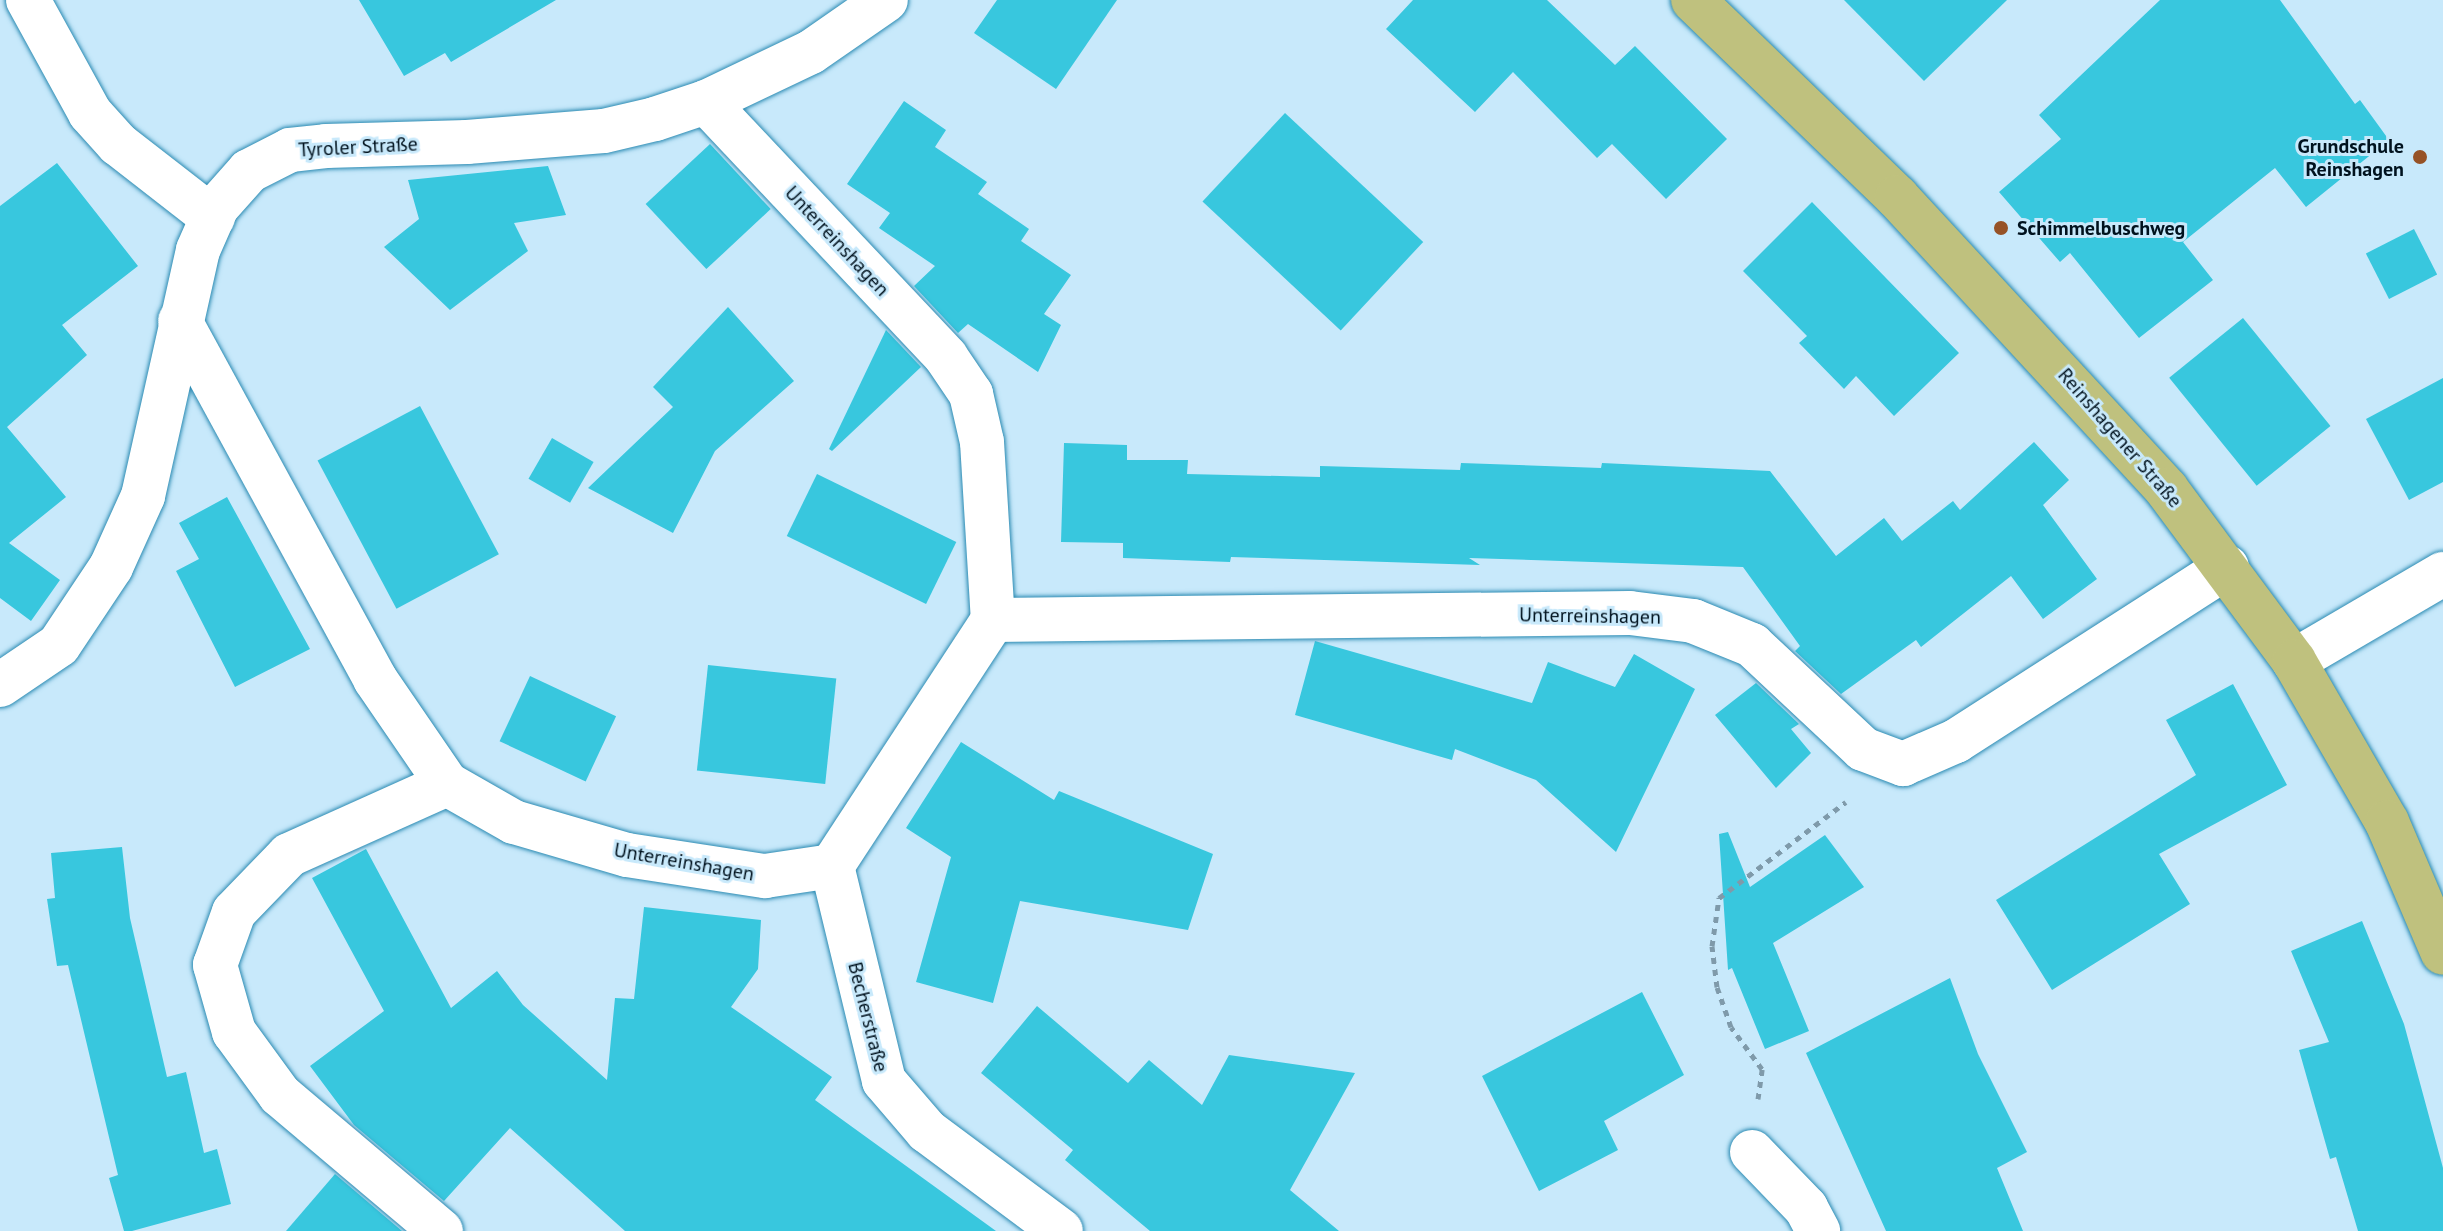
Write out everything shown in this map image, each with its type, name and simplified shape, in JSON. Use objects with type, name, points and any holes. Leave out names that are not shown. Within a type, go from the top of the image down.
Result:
[{"type":"main road","name":"Reinshagener Straße","points":[[1693,0],[1876,176],[2067,377],[2227,567],[2294,661],[2387,822],[2443,953]]},
{"type":"street","points":[[28,0],[90,113],[118,144],[213,218]]},
{"type":"street","name":"Tyroler Straße","points":[[0,685],[59,645],[111,567],[143,496],[193,265],[213,218],[249,171],[290,150],[604,131],[706,102],[811,52],[886,0]]},
{"type":"street","name":"Unterreinshagen","points":[[706,102],[946,357],[971,394],[982,442],[993,620],[1630,613],[1693,621],[1752,645],[1863,749],[1903,764]]},
{"type":"street","name":"Unterreinshagen","points":[[180,321],[375,679],[447,784],[514,822],[627,855],[765,876],[832,866]]},
{"type":"street","points":[[1903,764],[1956,741],[2227,567]]},
{"type":"street","points":[[2294,661],[2443,574]]},
{"type":"street","points":[[832,866],[993,620]]},
{"type":"street","points":[[441,1231],[280,1095],[234,1032],[215,965],[234,912],[289,855],[447,784]]},
{"type":"street","name":"Becherstraße","points":[[832,866],[884,1081],[927,1131],[1061,1231]]},
{"type":"street","points":[[1752,1152],[1806,1208],[1818,1231]]},
{"type":"path","points":[[1744,1045],[1717,987],[1712,946],[1719,898],[1800,833],[1903,764]]},
{"type":"building","points":[[359,0],[556,0],[451,62],[445,53],[404,76]]},
{"type":"building","points":[[997,0],[1117,0],[1056,89],[974,33]]},
{"type":"building","points":[[1413,0],[1547,0],[1615,65],[1635,46],[1727,139],[1666,199],[1612,144],[1597,158],[1513,72],[1475,112],[1386,29]]},
{"type":"building","points":[[1844,0],[2007,0],[1924,81]]},
{"type":"building","points":[[2160,0],[2280,0],[2355,104],[2360,100],[2389,140],[2306,207],[2275,168],[2183,242],[2213,280],[2139,338],[2070,253],[2060,262],[1999,192],[2061,139],[2039,115]]},
{"type":"building","points":[[904,101],[946,130],[935,147],[987,182],[978,194],[1029,229],[1021,241],[1071,275],[1044,314],[1061,325],[1038,372],[968,324],[958,333],[914,286],[935,266],[879,228],[890,213],[847,184]]},
{"type":"building","points":[[1285,113],[1423,242],[1341,330],[1202,201]]},
{"type":"building","points":[[710,144],[771,209],[706,269],[646,204]]},
{"type":"building","points":[[57,163],[138,266],[62,325],[87,355],[7,427],[66,497],[9,543],[60,580],[31,621],[0,598],[0,206]]},
{"type":"building","points":[[548,166],[566,215],[514,223],[528,251],[450,310],[384,247],[419,219],[408,180]]},
{"type":"building","points":[[1812,202],[1959,353],[1894,416],[1856,376],[1844,389],[1799,343],[1807,336],[1743,271]]},
{"type":"building","points":[[2414,229],[2437,274],[2389,299],[2366,254]]},
{"type":"building","points":[[728,307],[794,381],[715,451],[673,533],[588,488],[673,407],[653,387]]},
{"type":"building","points":[[2243,318],[2330,426],[2257,486],[2169,378]]},
{"type":"building","points":[[886,330],[921,367],[832,451],[829,449]]},
{"type":"building","points":[[2443,378],[2443,482],[2409,500],[2366,419]]},
{"type":"building","points":[[420,406],[499,554],[396,609],[318,460]]},
{"type":"building","points":[[552,438],[594,462],[570,503],[528,479]]},
{"type":"building","points":[[2034,442],[2069,480],[2043,505],[2097,579],[2043,619],[2011,576],[1921,647],[1916,640],[1841,694],[1795,651],[1800,646],[1743,567],[1469,558],[1480,565],[1231,557],[1230,562],[1123,558],[1123,543],[1061,542],[1064,443],[1127,445],[1127,460],[1188,460],[1187,474],[1320,477],[1320,466],[1460,470],[1461,463],[1601,468],[1602,463],[1770,471],[1836,556],[1884,518],[1902,541],[1953,501],[1960,510]]},
{"type":"building","points":[[817,474],[956,542],[926,604],[787,536]]},
{"type":"building","points":[[227,497],[310,649],[235,687],[176,571],[199,559],[179,523]]},
{"type":"building","points":[[1315,641],[1532,703],[1548,662],[1615,687],[1634,654],[1695,689],[1616,852],[1536,780],[1455,749],[1452,760],[1295,715]]},
{"type":"building","points":[[708,665],[836,678],[825,784],[697,770]]},
{"type":"building","points":[[530,676],[616,716],[586,781],[500,741]]},
{"type":"building","points":[[1756,683],[1799,724],[1791,729],[1811,753],[1776,788],[1715,715]]},
{"type":"building","points":[[2233,684],[2287,785],[2159,854],[2190,904],[2052,990],[1996,900],[2196,775],[2166,720]]},
{"type":"building","points":[[961,742],[1054,800],[1059,791],[1213,854],[1188,930],[1020,901],[993,1003],[916,982],[951,857],[906,828]]},
{"type":"building","points":[[1728,832],[1750,887],[1825,835],[1864,887],[1773,943],[1809,1031],[1765,1049],[1732,968],[1728,970],[1719,834]]},
{"type":"building","points":[[122,847],[130,918],[167,1077],[186,1072],[204,1153],[217,1149],[231,1204],[132,1231],[124,1231],[109,1178],[118,1175],[68,965],[57,966],[47,899],[55,898],[51,853]]},
{"type":"building","points":[[366,849],[451,1008],[497,971],[523,1005],[607,1080],[615,998],[634,999],[644,907],[761,920],[758,969],[731,1007],[832,1077],[815,1100],[996,1231],[625,1231],[510,1128],[444,1201],[354,1125],[310,1066],[384,1011],[312,878]]},
{"type":"building","points":[[2362,921],[2404,1024],[2443,1168],[2443,1231],[2358,1231],[2336,1157],[2330,1159],[2299,1050],[2329,1042],[2291,951]]},
{"type":"building","points":[[1950,978],[1978,1054],[2027,1152],[1997,1168],[2023,1231],[1886,1231],[1806,1053]]},
{"type":"building","points":[[1642,992],[1684,1075],[1604,1121],[1618,1150],[1539,1191],[1482,1076]]},
{"type":"building","points":[[1037,1006],[1128,1083],[1149,1060],[1202,1105],[1229,1055],[1355,1073],[1290,1190],[1339,1231],[1150,1231],[1065,1160],[1073,1150],[981,1073]]},
{"type":"building","points":[[335,1174],[402,1231],[286,1231]]},
{"type":"place","name":"Grundschule Reinshagen","points":[[2420,157]]},
{"type":"place","name":"Schimmelbuschweg","points":[[2001,228]]}]
